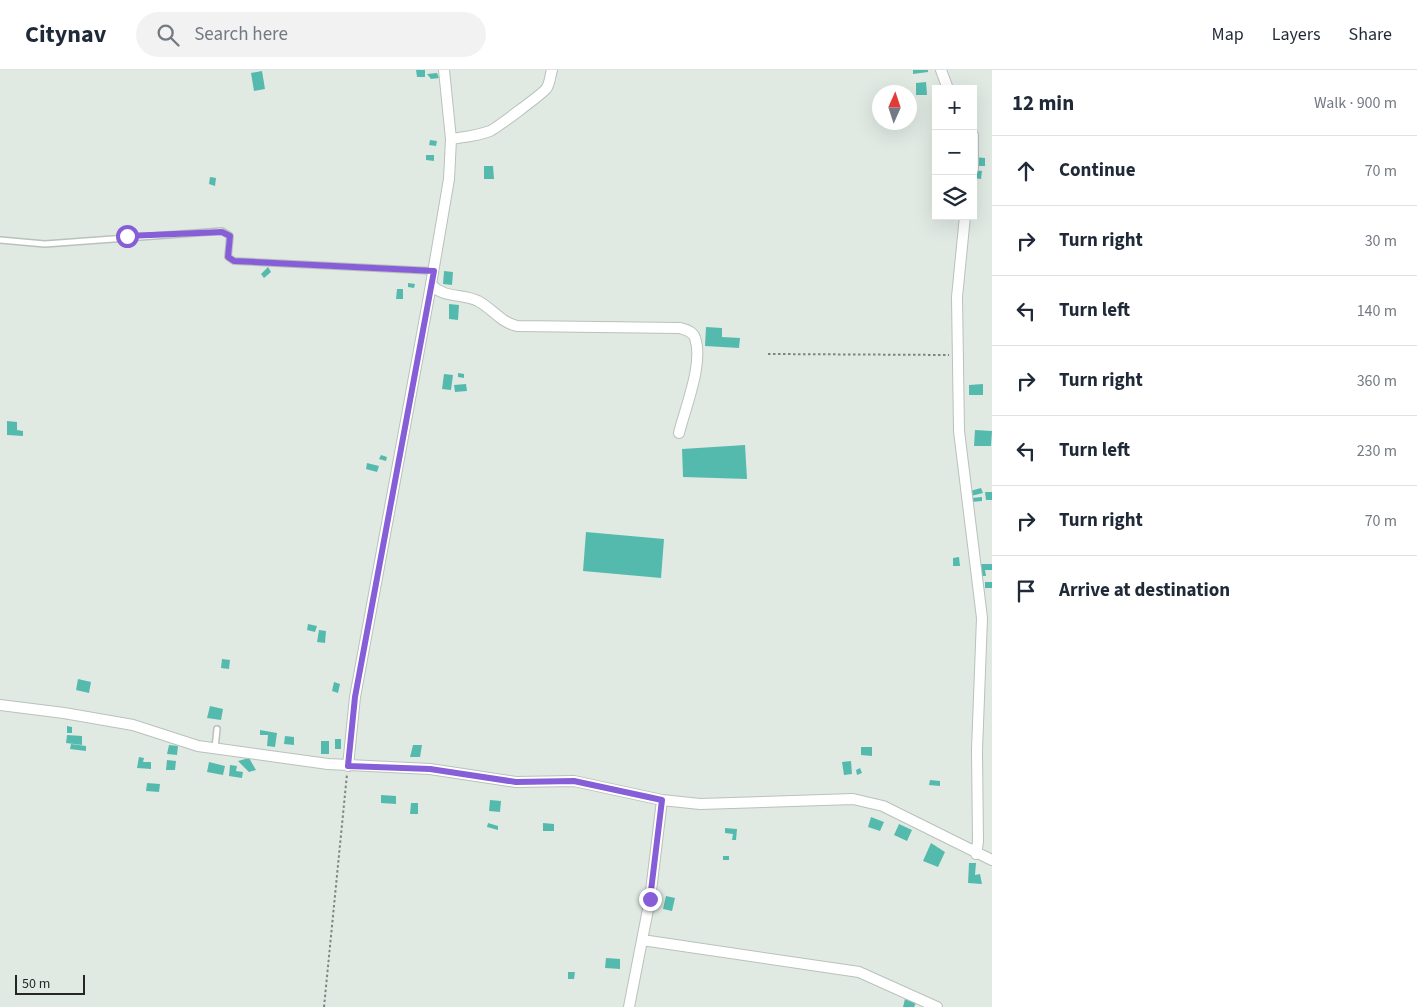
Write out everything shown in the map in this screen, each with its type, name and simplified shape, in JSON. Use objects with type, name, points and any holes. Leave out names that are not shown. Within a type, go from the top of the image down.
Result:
[{"type":"street","points":[[348,766],[355,697],[434,271],[449,179],[451,139],[444,70]]},
{"type":"street","points":[[451,139],[480,135],[493,130],[518,110],[539,97],[548,87],[552,70]]},
{"type":"street","points":[[941,70],[947,85]]},
{"type":"street","points":[[965,220],[957,297],[959,431],[982,618],[977,750],[978,842],[976,854]]},
{"type":"street","points":[[431,285],[439,292],[449,296],[478,301],[506,324],[517,326],[680,328],[692,332],[696,338],[697,362],[679,433]]},
{"type":"street","points":[[0,705],[64,713],[133,725],[198,746],[348,766],[430,769],[516,782],[574,781],[662,800],[700,804],[852,799],[883,806],[976,854],[992,860]]},
{"type":"street","points":[[629,1007],[650,899],[662,800]]},
{"type":"street","points":[[642,940],[859,972],[937,1007]]},
{"type":"lane","points":[[0,240],[45,244],[222,232],[230,236],[228,257],[234,261],[434,271]]},
{"type":"lane","points":[[215,748],[217,729]]},
{"type":"path","points":[[768,354],[959,355]]},
{"type":"path","points":[[324,1007],[348,766]]},
{"type":"building","points":[[416,70],[425,70],[425,77],[417,77]]},
{"type":"building","points":[[913,70],[928,70],[928,72],[913,74]]},
{"type":"building","points":[[262,71],[265,89],[254,91],[251,73]]},
{"type":"building","points":[[437,73],[439,78],[431,79],[427,74]]},
{"type":"building","points":[[926,82],[927,95],[917,95],[916,83]]},
{"type":"building","points":[[430,140],[437,141],[436,146],[429,145]]},
{"type":"building","points":[[426,155],[434,155],[434,161],[426,160]]},
{"type":"building","points":[[977,157],[985,158],[985,166],[977,166]]},
{"type":"building","points":[[484,166],[493,166],[494,179],[484,179]]},
{"type":"building","points":[[977,170],[982,171],[981,179],[977,178]]},
{"type":"building","points":[[210,177],[216,178],[215,186],[209,184]]},
{"type":"building","points":[[268,267],[271,272],[264,278],[261,274]]},
{"type":"building","points":[[444,271],[453,272],[452,285],[443,284]]},
{"type":"building","points":[[408,283],[415,284],[414,288],[408,287]]},
{"type":"building","points":[[397,289],[403,289],[403,299],[396,299]]},
{"type":"building","points":[[449,304],[459,305],[458,320],[449,319]]},
{"type":"building","points":[[706,327],[722,328],[722,337],[740,338],[739,348],[705,346]]},
{"type":"building","points":[[458,373],[464,374],[464,378],[458,377]]},
{"type":"building","points":[[444,374],[453,375],[451,390],[442,389]]},
{"type":"building","points":[[466,384],[467,391],[455,392],[454,385]]},
{"type":"building","points":[[983,384],[983,395],[969,395],[969,385]]},
{"type":"building","points":[[7,421],[17,422],[17,430],[23,431],[23,436],[7,435]]},
{"type":"building","points":[[975,430],[992,431],[991,446],[974,446]]},
{"type":"building","points":[[745,445],[747,479],[683,477],[682,449]]},
{"type":"building","points":[[381,455],[387,457],[386,461],[379,459]]},
{"type":"building","points":[[367,463],[379,466],[377,472],[366,469]]},
{"type":"building","points":[[981,488],[983,493],[971,496],[970,491]]},
{"type":"building","points":[[985,492],[992,492],[992,500],[986,500]]},
{"type":"building","points":[[982,497],[982,501],[971,502],[971,498]]},
{"type":"building","points":[[586,532],[664,539],[661,578],[583,571]]},
{"type":"building","points":[[959,557],[960,566],[953,566],[953,558]]},
{"type":"building","points":[[979,564],[992,564],[992,570],[985,570],[986,576],[979,576]]},
{"type":"building","points":[[985,582],[992,582],[992,588],[985,588]]},
{"type":"building","points":[[308,624],[317,626],[315,632],[307,630]]},
{"type":"building","points":[[319,630],[326,631],[325,643],[317,642]]},
{"type":"building","points":[[222,659],[230,660],[229,669],[221,668]]},
{"type":"building","points":[[78,679],[91,682],[89,693],[76,690]]},
{"type":"building","points":[[334,682],[340,684],[338,693],[332,691]]},
{"type":"building","points":[[210,706],[223,709],[221,720],[207,718]]},
{"type":"building","points":[[67,726],[72,727],[72,733],[67,733]]},
{"type":"building","points":[[260,730],[277,733],[275,747],[267,746],[268,735],[260,735]]},
{"type":"building","points":[[67,735],[82,736],[82,745],[66,743]]},
{"type":"building","points":[[285,736],[294,737],[294,745],[284,744]]},
{"type":"building","points":[[335,739],[341,739],[341,749],[335,749]]},
{"type":"building","points":[[321,741],[329,741],[329,754],[321,754]]},
{"type":"building","points":[[71,744],[86,746],[86,751],[70,749]]},
{"type":"building","points":[[169,745],[178,746],[177,755],[167,754]]},
{"type":"building","points":[[413,745],[422,745],[420,757],[410,757]]},
{"type":"building","points":[[861,747],[872,747],[872,756],[861,755]]},
{"type":"building","points":[[139,757],[144,758],[143,762],[151,762],[151,769],[137,768]]},
{"type":"building","points":[[249,758],[256,770],[249,772],[238,761]]},
{"type":"building","points":[[167,760],[176,761],[175,770],[166,770]]},
{"type":"building","points":[[851,761],[852,774],[844,775],[842,762]]},
{"type":"building","points":[[209,762],[225,766],[223,775],[207,772]]},
{"type":"building","points":[[230,765],[237,766],[236,771],[243,772],[242,778],[229,776]]},
{"type":"building","points":[[860,768],[862,773],[857,775],[856,770]]},
{"type":"building","points":[[930,780],[940,781],[940,786],[929,785]]},
{"type":"building","points":[[147,783],[160,784],[159,792],[146,791]]},
{"type":"building","points":[[381,795],[396,796],[396,804],[381,803]]},
{"type":"building","points":[[490,800],[501,801],[500,812],[489,811]]},
{"type":"building","points":[[411,803],[418,803],[418,814],[410,814]]},
{"type":"building","points":[[871,817],[884,822],[880,831],[868,827]]},
{"type":"building","points":[[488,823],[498,826],[498,830],[487,827]]},
{"type":"building","points":[[543,823],[554,824],[554,831],[543,831]]},
{"type":"building","points":[[899,824],[912,830],[907,841],[894,835]]},
{"type":"building","points":[[725,828],[737,829],[736,840],[732,840],[733,834],[725,833]]},
{"type":"building","points":[[931,843],[945,852],[938,867],[923,861]]},
{"type":"building","points":[[723,856],[729,856],[729,860],[723,860]]},
{"type":"building","points":[[969,863],[976,863],[975,875],[980,874],[982,884],[968,883]]},
{"type":"building","points":[[666,896],[675,898],[672,911],[663,909]]},
{"type":"building","points":[[606,958],[620,959],[620,969],[605,968]]},
{"type":"building","points":[[568,972],[575,972],[574,979],[568,979]]},
{"type":"building","points":[[905,999],[916,1003],[914,1007],[903,1007]]},
{"type":"route","points":[[127,236],[210,231],[222,232],[228,233],[230,236],[228,257],[230,261],[434,271],[355,697],[348,766],[430,769],[516,782],[574,781],[662,800],[650,899]]}]
